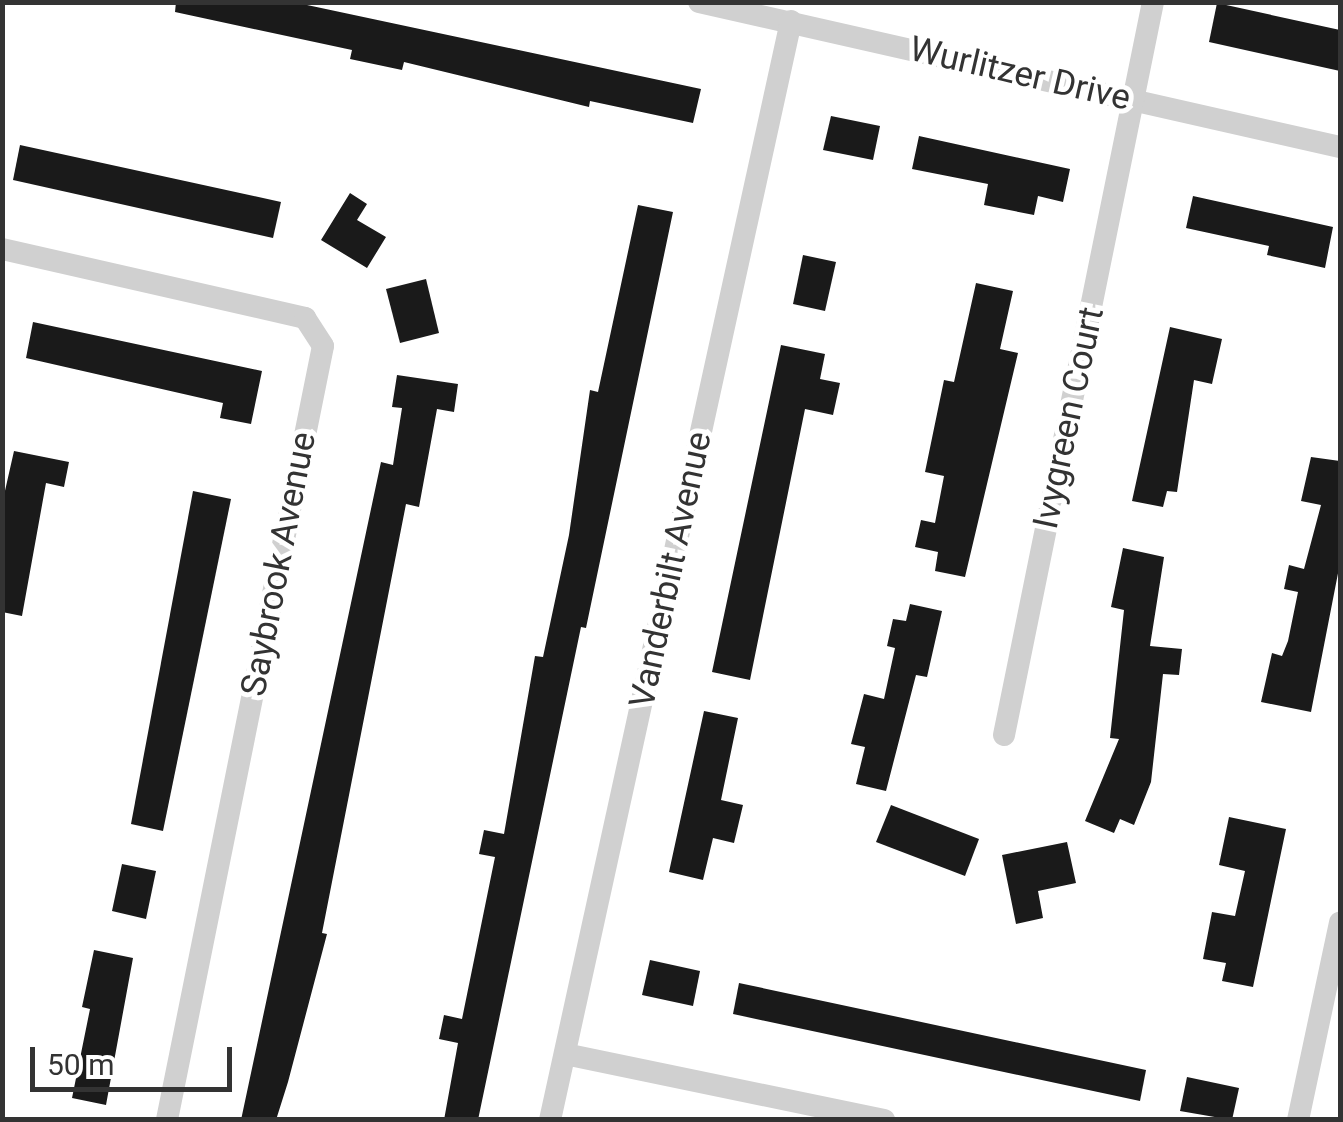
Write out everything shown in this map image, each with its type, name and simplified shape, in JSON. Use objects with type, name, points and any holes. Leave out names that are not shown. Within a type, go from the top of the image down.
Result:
[{"type":"street","name":"Wurlitzer Drive","points":[[700,2],[1340,147]]},
{"type":"street","name":"Ivygreen Court","points":[[1004,736],[1152,2]]},
{"type":"street","name":"Vanderbilt Avenue","points":[[550,1120],[791,22]]},
{"type":"street","name":"Saybrook Avenue","points":[[2,249],[306,318],[322,346],[166,1120]]},
{"type":"street","points":[[1298,1120],[1340,922]]},
{"type":"street","points":[[564,1054],[884,1120]]},
{"type":"building","points":[[176,2],[293,2],[701,89],[693,123],[590,101],[589,107],[404,62],[402,70],[350,59],[352,50],[175,12]]},
{"type":"building","points":[[1217,3],[1340,30],[1340,71],[1209,42]]},
{"type":"building","points":[[831,116],[880,126],[873,160],[823,150]]},
{"type":"building","points":[[919,136],[1070,169],[1063,202],[1038,196],[1034,215],[984,205],[988,184],[912,169]]},
{"type":"building","points":[[20,145],[281,202],[273,238],[13,180]]},
{"type":"building","points":[[350,193],[367,204],[357,220],[386,237],[367,268],[321,240]]},
{"type":"building","points":[[1193,196],[1333,227],[1325,268],[1267,255],[1269,246],[1186,228]]},
{"type":"building","points":[[638,205],[673,212],[586,628],[581,627],[478,1120],[444,1120],[458,1043],[439,1039],[444,1015],[462,1019],[495,857],[479,854],[484,830],[504,834],[535,656],[543,657],[569,535],[590,390],[598,392]]},
{"type":"building","points":[[803,255],[836,262],[825,311],[793,304]]},
{"type":"building","points":[[426,279],[439,333],[400,343],[386,289]]},
{"type":"building","points":[[976,283],[1013,291],[1000,349],[1018,353],[965,577],[935,571],[938,552],[915,547],[921,520],[935,523],[944,476],[925,472],[944,380],[954,382]]},
{"type":"building","points":[[33,322],[262,371],[251,424],[220,418],[223,403],[26,358]]},
{"type":"building","points":[[1170,327],[1222,339],[1212,384],[1194,380],[1177,492],[1167,491],[1163,507],[1132,501]]},
{"type":"building","points":[[781,345],[825,354],[820,379],[840,383],[833,415],[805,409],[750,680],[712,672]]},
{"type":"building","points":[[397,375],[458,384],[454,412],[437,409],[419,507],[406,504],[322,933],[327,934],[288,1082],[276,1120],[241,1120],[381,462],[393,465],[402,408],[392,407]]},
{"type":"building","points":[[14,451],[69,462],[64,487],[46,483],[22,616],[2,612],[2,504]]},
{"type":"building","points":[[1311,457],[1340,461],[1340,563],[1311,712],[1261,702],[1272,653],[1282,656],[1288,641],[1298,592],[1284,589],[1289,565],[1304,569],[1321,505],[1301,501]]},
{"type":"building","points":[[193,491],[231,499],[163,831],[131,824]]},
{"type":"building","points":[[1123,548],[1164,557],[1150,646],[1182,649],[1179,675],[1163,674],[1151,782],[1134,825],[1120,819],[1114,833],[1085,821],[1119,739],[1110,738],[1124,610],[1111,607]]},
{"type":"building","points":[[910,604],[942,611],[927,677],[916,675],[886,791],[856,784],[865,747],[851,744],[864,694],[884,699],[895,648],[887,646],[893,619],[906,621]]},
{"type":"building","points":[[704,711],[738,718],[721,800],[743,805],[734,843],[713,838],[703,880],[669,872]]},
{"type":"building","points":[[891,805],[979,839],[965,876],[876,842]]},
{"type":"building","points":[[1229,817],[1286,829],[1253,987],[1222,981],[1226,963],[1203,959],[1212,912],[1235,916],[1245,871],[1219,865]]},
{"type":"building","points":[[1067,842],[1076,883],[1038,891],[1043,918],[1016,924],[1002,855]]},
{"type":"building","points":[[122,864],[156,871],[146,919],[112,911]]},
{"type":"building","points":[[94,950],[133,958],[106,1105],[72,1098],[90,1009],[82,1007]]},
{"type":"building","points":[[650,960],[700,971],[693,1006],[642,995]]},
{"type":"building","points":[[739,983],[1146,1070],[1140,1101],[733,1014]]},
{"type":"building","points":[[1187,1077],[1239,1088],[1232,1120],[1180,1111]]}]
